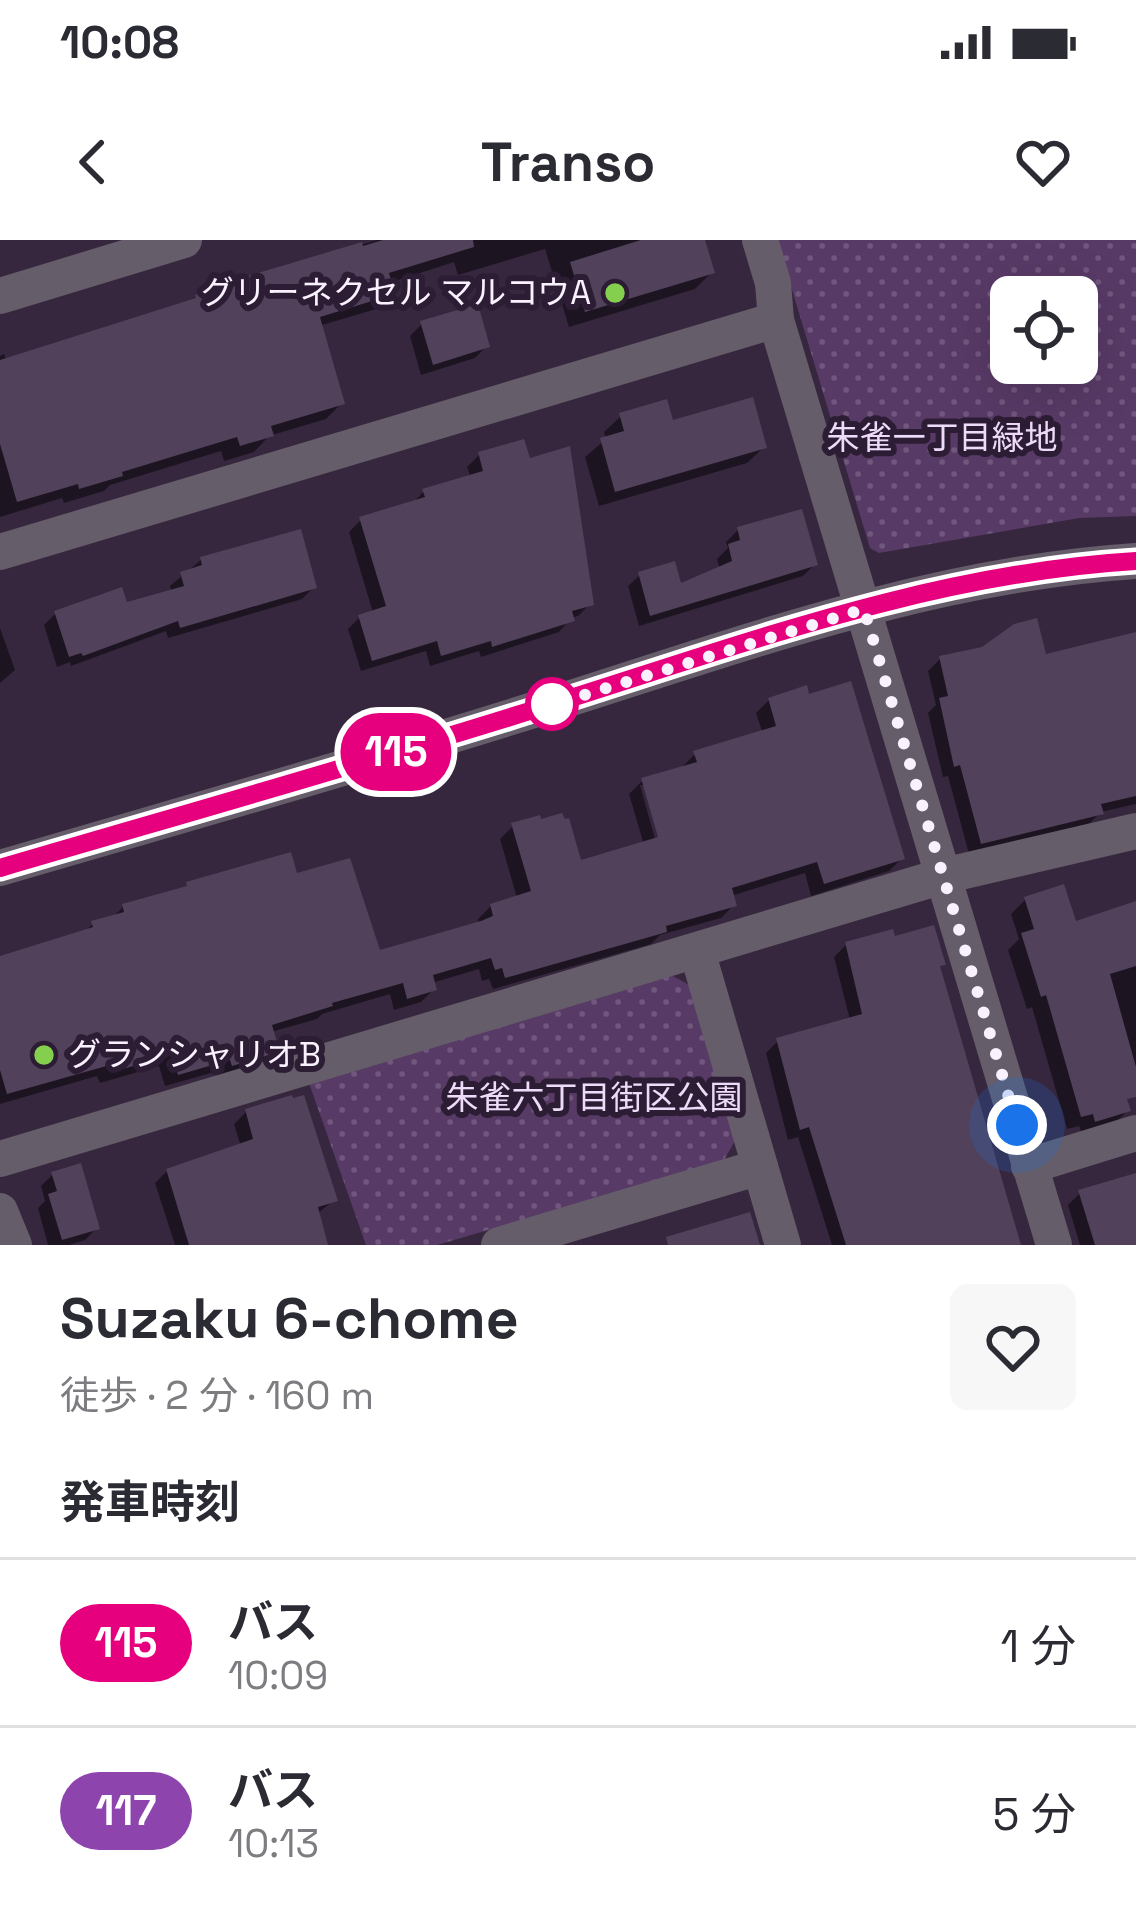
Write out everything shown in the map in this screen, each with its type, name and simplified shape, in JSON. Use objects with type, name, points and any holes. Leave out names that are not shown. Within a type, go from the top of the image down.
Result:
[{"type":"street","points":[[0,296],[184,240]]},
{"type":"street","points":[[760,240],[776,320],[1054,1245]]},
{"type":"street","points":[[0,552],[776,320]]},
{"type":"street","points":[[0,868],[864,609],[991,578],[1136,562]]},
{"type":"street","points":[[0,1159],[943,876],[1136,831]]},
{"type":"street","points":[[697,950],[783,1245]]},
{"type":"street","points":[[1029,1166],[1136,1133]]},
{"type":"street","points":[[499,1245],[760,1166]]},
{"type":"street","points":[[0,1211],[14,1245]]},
{"type":"green space","name":"朱雀一丁目緑地","points":[[777,240],[1136,240],[1136,516],[1079,518],[879,553],[870,548]]},
{"type":"green space","name":"朱雀六丁目街区公園","points":[[671,975],[691,986],[736,1139],[724,1160],[437,1245],[366,1245],[309,1083]]},
{"type":"building","points":[[383,240],[473,240],[474,247],[389,273],[395,294],[320,317],[345,404],[271,426],[274,436],[240,446],[237,437],[79,489],[78,484],[17,502],[0,444],[0,360],[196,298],[248,276]]},
{"type":"building","name":"グリーネクセル マルコウA","points":[[641,240],[705,240],[715,273],[585,312],[570,262]]},
{"type":"building","points":[[478,304],[490,347],[433,365],[420,321]]},
{"type":"building","points":[[753,397],[767,448],[615,492],[600,438],[624,431],[619,413],[667,399],[673,420]]},
{"type":"building","points":[[524,439],[530,458],[570,446],[594,605],[572,611],[575,621],[492,647],[491,641],[441,656],[437,641],[372,661],[358,615],[386,606],[359,517],[425,497],[422,489],[483,471],[478,452]]},
{"type":"building","points":[[802,509],[818,565],[650,616],[638,572],[675,561],[681,583],[732,561],[728,544],[740,540],[737,527]]},
{"type":"building","points":[[301,529],[317,588],[180,628],[178,621],[69,657],[54,611],[122,587],[127,602],[184,586],[180,572],[202,565],[200,557]]},
{"type":"building","points":[[1037,618],[1046,654],[1136,632],[1136,796],[1101,804],[1104,814],[981,844],[960,765],[954,767],[939,698],[948,696],[939,656],[982,647],[1014,624]]},
{"type":"building","points":[[851,681],[905,859],[824,884],[817,862],[732,888],[737,906],[666,926],[667,932],[505,978],[502,968],[495,970],[491,958],[433,975],[437,990],[407,999],[403,983],[332,1003],[272,1025],[280,1052],[232,1066],[230,1060],[178,1075],[172,1055],[112,1072],[110,1065],[7,1094],[0,1070],[0,956],[93,927],[91,921],[124,912],[122,904],[291,852],[297,873],[350,858],[380,950],[481,921],[493,916],[490,904],[531,891],[511,823],[562,813],[569,818],[581,860],[658,837],[641,778],[697,762],[693,751],[776,726],[768,698],[807,685],[809,694]]},
{"type":"building","points":[[1064,884],[1076,921],[1136,901],[1136,966],[1110,974],[1136,1067],[1136,1097],[1127,1099],[1131,1111],[1095,1122],[1093,1114],[1081,1117],[1046,995],[1041,997],[1021,933],[1034,929],[1024,897]]},
{"type":"building","points":[[934,925],[946,965],[940,966],[1021,1245],[846,1245],[809,1127],[800,1130],[776,1038],[862,1014],[845,942],[893,929],[895,936]]},
{"type":"building","points":[[304,1095],[338,1201],[318,1207],[328,1245],[189,1245],[166,1169],[253,1139],[245,1109]]},
{"type":"building","points":[[81,1163],[100,1229],[62,1240],[48,1194],[57,1191],[51,1172]]},
{"type":"building","points":[[1136,1173],[1136,1245],[1095,1245],[1078,1190]]},
{"type":"building","points":[[750,1212],[760,1245],[668,1245],[666,1237]]},
{"type":"bus line","name":"115","points":[[0,868],[914,595],[991,578],[1136,561]]},
{"type":"place","name":"グリーネクセル マルコウA","points":[[615,293]]},
{"type":"place","name":"グランシャリオB","points":[[44,1055]]},
{"type":"route","points":[[552,704],[548,706],[864,609],[1017,1125]]}]
